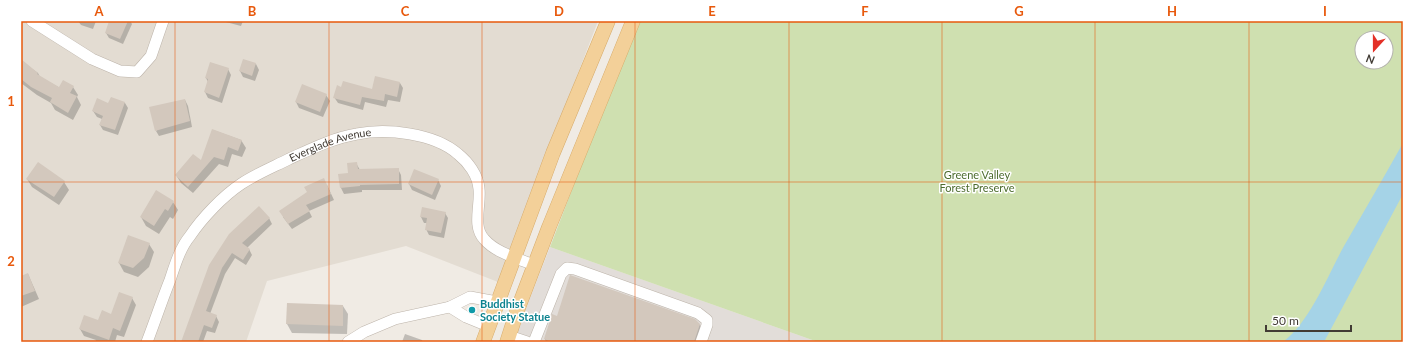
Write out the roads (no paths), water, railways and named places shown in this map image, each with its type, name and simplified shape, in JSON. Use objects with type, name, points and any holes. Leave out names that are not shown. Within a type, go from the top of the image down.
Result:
[{"type":"main road","points":[[483,342],[553,153],[608,21]]},
{"type":"main road","points":[[508,339],[534,265],[633,21]]},
{"type":"street","points":[[32,21],[92,59],[120,72],[137,72],[150,56],[163,21]]},
{"type":"street","name":"Everglade Avenue","points":[[147,342],[182,249],[189,237],[221,201],[240,185],[262,172],[315,147],[337,139],[358,134],[388,133],[424,137],[440,143],[459,154],[470,166],[477,178],[480,199],[478,222],[479,230],[483,238],[493,247],[534,265]]},
{"type":"street","points":[[534,342],[561,274],[568,268],[575,269],[698,313],[707,320],[707,325],[700,342]]},
{"type":"street","points":[[348,342],[364,332],[395,319],[450,307],[470,297],[497,302]]},
{"type":"street","points":[[450,307],[466,317],[488,326]]},
{"type":"street","points":[[508,339],[527,342]]},
{"type":"water","points":[[1403,143],[1403,194],[1324,342],[1283,342],[1302,323],[1318,297],[1344,246]]},
{"type":"place","name":"Buddhist Society Statue","points":[[472,310]]},
{"type":"park label","name":"Greene Valley Forest Preserve","points":[[977,181]]}]
